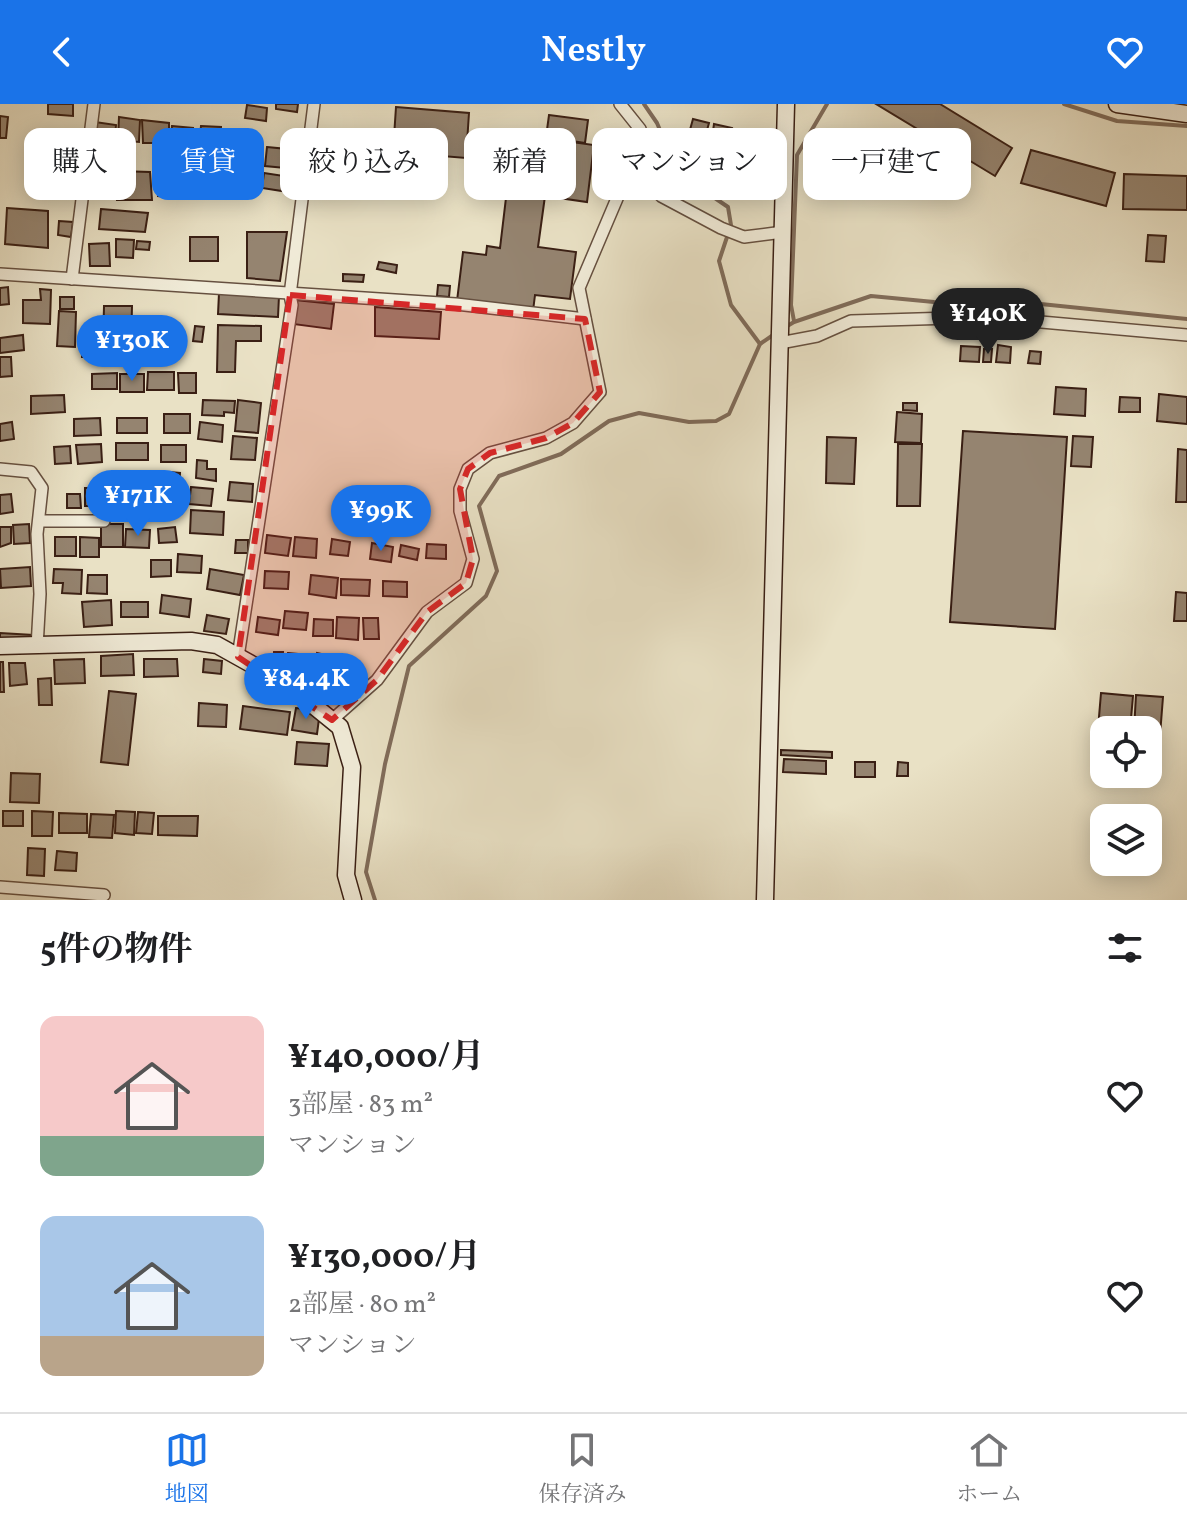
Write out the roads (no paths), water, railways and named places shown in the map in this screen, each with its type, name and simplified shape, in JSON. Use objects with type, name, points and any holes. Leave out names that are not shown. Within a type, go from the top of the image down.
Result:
[{"type":"street","points":[[72,279],[94,104]]},
{"type":"street","points":[[238,657],[292,305],[290,295],[314,104]]},
{"type":"street","points":[[620,104],[640,129],[661,196],[744,237],[783,232]]},
{"type":"street","points":[[765,900],[786,104]]},
{"type":"street","points":[[1117,104],[1187,114]]},
{"type":"street","points":[[332,720],[377,680],[427,612],[466,583],[473,559],[460,511],[460,489],[468,469],[490,453],[546,438],[573,423],[600,392],[579,288],[616,200]]},
{"type":"street","points":[[0,274],[456,304],[585,319]]},
{"type":"street","points":[[780,343],[817,336],[851,321],[985,317],[1187,335]]},
{"type":"street","points":[[0,469],[31,472],[42,488],[37,647]]},
{"type":"street","points":[[39,521],[104,521]]},
{"type":"street","points":[[0,646],[191,641],[217,645],[287,684],[340,727],[352,767],[346,875],[353,900]]},
{"type":"street","points":[[0,887],[104,895]]},
{"type":"waterway","points":[[644,104],[657,123],[678,173],[728,207],[731,225],[719,261],[731,305],[760,344]]},
{"type":"waterway","points":[[794,321],[791,305],[797,155],[827,104]]},
{"type":"waterway","points":[[1064,104],[1117,121],[1187,126]]},
{"type":"waterway","points":[[784,328],[871,296],[934,302],[1031,303],[1187,319]]},
{"type":"waterway","points":[[375,900],[366,872],[385,764],[409,666],[486,596],[497,571],[479,506],[499,476],[561,454],[609,421],[639,413],[689,422],[716,421],[729,414],[760,344],[776,333]]}]
